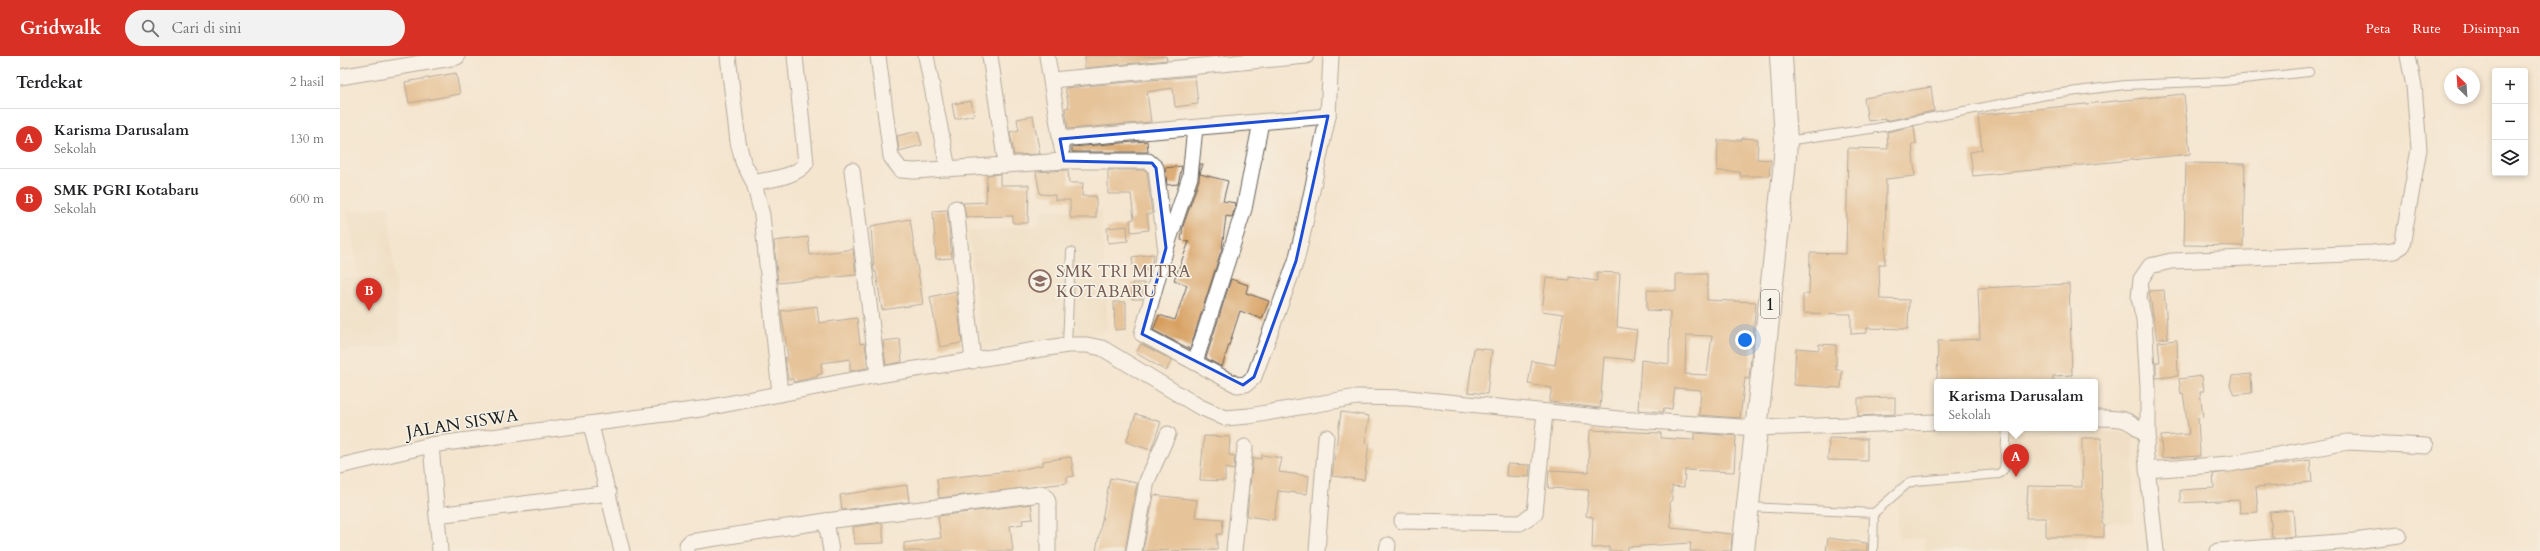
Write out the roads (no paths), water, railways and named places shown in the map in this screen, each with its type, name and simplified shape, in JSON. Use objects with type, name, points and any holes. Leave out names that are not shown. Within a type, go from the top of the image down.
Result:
[{"type":"highway","name":"1","points":[[1743,551],[1778,232],[1786,141],[1781,56]]},
{"type":"street","points":[[728,56],[738,142],[743,162],[754,183],[762,215],[780,394]]},
{"type":"street","points":[[754,183],[791,173],[800,169],[806,162],[794,56]]},
{"type":"street","points":[[878,56],[892,157],[896,165],[907,171],[1064,161],[1148,161],[1156,168],[1166,248]]},
{"type":"street","points":[[926,56],[948,169]]},
{"type":"street","points":[[990,56],[1006,165]]},
{"type":"street","points":[[1047,56],[1064,161]]},
{"type":"street","points":[[1052,80],[1306,56]]},
{"type":"street","points":[[1195,128],[1190,177],[1166,248],[1142,334],[1237,385],[1246,384],[1254,377],[1296,261],[1328,116],[1331,56]]},
{"type":"street","points":[[2156,551],[2145,447],[2148,437],[2148,387],[2144,319],[2139,298],[2141,279],[2150,266],[2171,261],[2372,253],[2394,251],[2402,246],[2419,149],[2414,86],[2408,56]]},
{"type":"street","points":[[340,77],[457,57]]},
{"type":"street","points":[[1060,139],[1328,116]]},
{"type":"street","points":[[1194,362],[1244,209],[1261,122]]},
{"type":"street","points":[[852,170],[878,375]]},
{"type":"street","points":[[956,208],[973,361]]},
{"type":"street","name":"JALAN SISWA","points":[[340,466],[431,445],[590,425],[780,394],[878,375],[1067,345],[1087,345],[1102,348],[1198,406],[1225,418],[1249,416],[1357,397],[1408,398],[1545,412],[1756,428],[1934,422]]},
{"type":"street","points":[[1402,521],[1426,519],[1520,523],[1528,519],[1534,513],[1545,412]]},
{"type":"street","points":[[2098,418],[2119,418],[2134,423],[2148,437]]},
{"type":"street","points":[[590,425],[609,493],[619,551]]},
{"type":"street","points":[[1134,551],[1147,481],[1168,434]]},
{"type":"street","points":[[1317,551],[1326,437]]},
{"type":"street","points":[[2147,470],[2230,464],[2348,442],[2426,446]]},
{"type":"street","points":[[431,445],[440,551]]},
{"type":"street","points":[[1234,551],[1245,447]]},
{"type":"street","points":[[437,515],[609,493]]},
{"type":"street","points":[[687,551],[687,545],[690,542],[826,521],[1041,494],[1046,497],[1048,502],[1048,551]]},
{"type":"street","points":[[826,521],[831,551]]},
{"type":"street","points":[[2218,551],[2354,542],[2399,535]]},
{"type":"lane","points":[[1786,141],[1877,128],[2046,95],[2125,85],[2224,81],[2309,72]]},
{"type":"lane","points":[[1067,345],[1071,252]]},
{"type":"lane","points":[[1747,507],[1874,513],[1907,484],[1915,481],[1999,474],[2004,469],[2008,431]]},
{"type":"lane","points":[[1873,551],[1874,513]]},
{"type":"place","name":"SMK TRI MITRA KOTABARU","points":[[1040,281]]},
{"type":"place","name":"SMK PGRI Kotabaru","points":[[369,311]]},
{"type":"place","name":"Karisma Darusalam","points":[[2016,477]]}]
